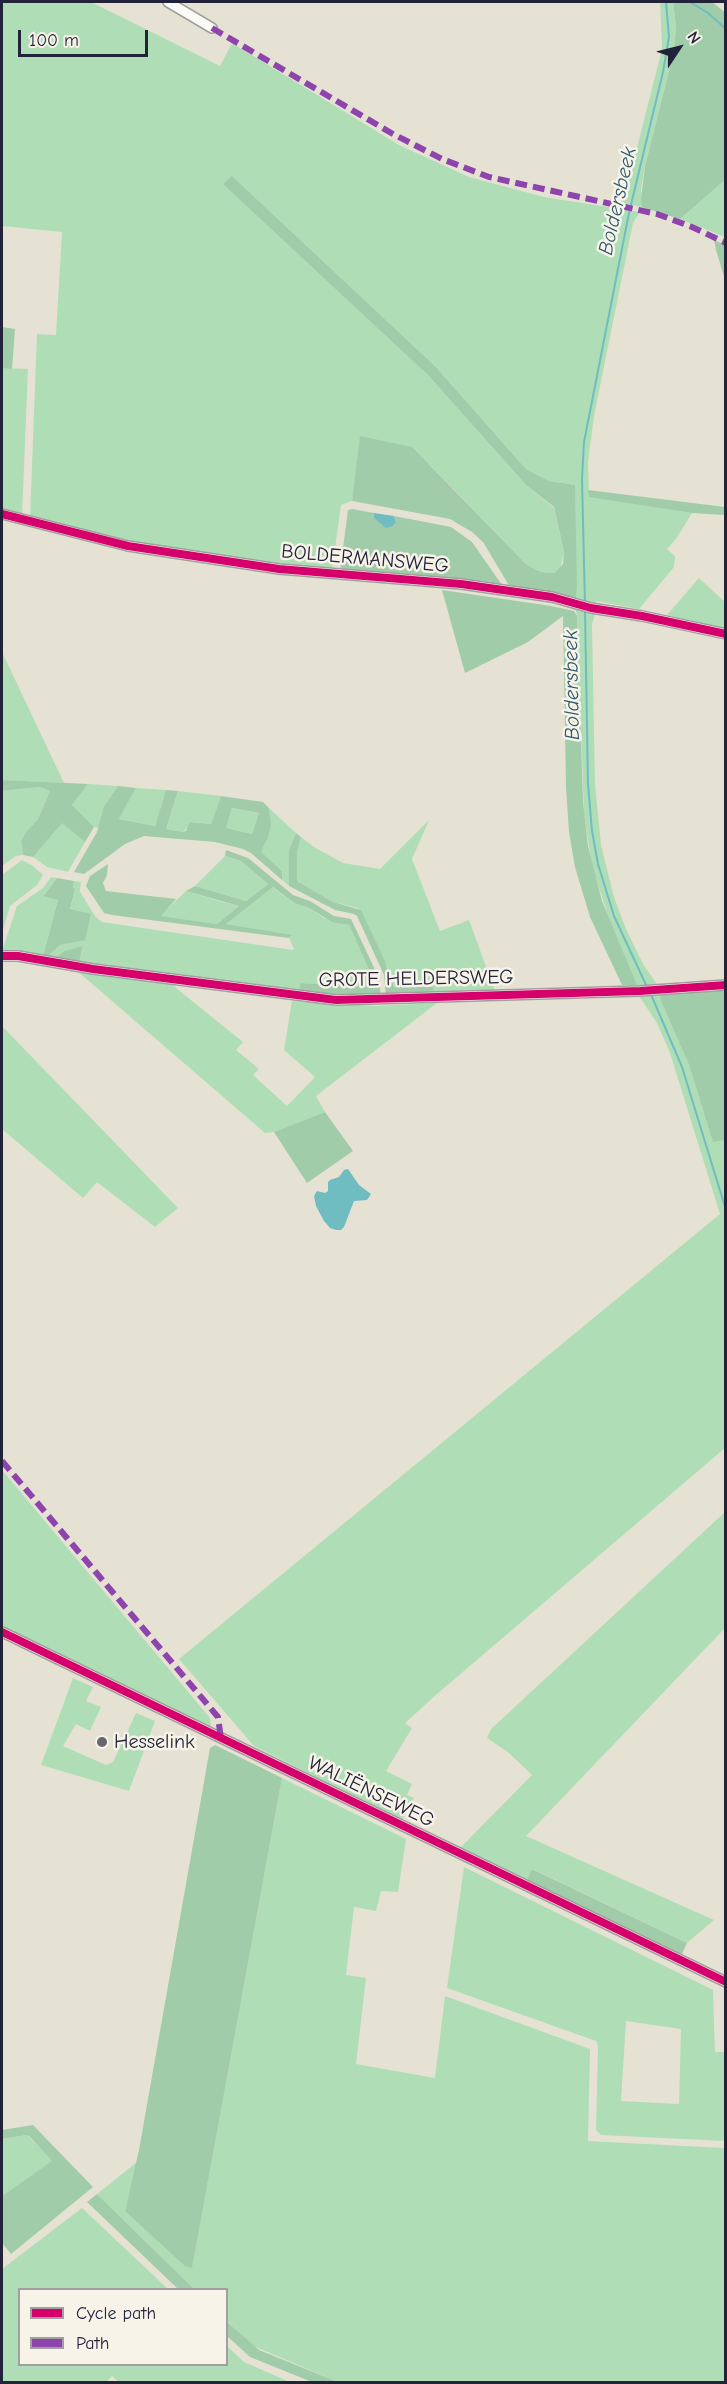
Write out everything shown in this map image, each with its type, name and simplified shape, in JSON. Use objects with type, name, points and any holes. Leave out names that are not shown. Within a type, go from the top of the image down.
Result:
[{"type":"street","points":[[168,2],[212,28]]},
{"type":"street","name":"BOLDERMANSWEG","points":[[2,513],[128,546],[279,569],[461,584],[552,597],[591,608],[726,634]]},
{"type":"street","name":"GROTE HELDERSWEG","points":[[2,956],[18,956],[93,969],[336,1000],[641,991],[726,985]]},
{"type":"street","name":"WALIËNSEWEG","points":[[2,1632],[726,1982]]},
{"type":"green space","points":[[2,2],[91,2],[220,66],[232,43],[399,145],[469,177],[544,197],[640,212],[633,223],[594,416],[588,462],[589,496],[692,513],[667,549],[675,556],[674,567],[639,609],[596,601],[595,605],[575,601],[575,485],[549,481],[526,469],[435,366],[232,176],[427,374],[526,485],[554,508],[564,552],[560,570],[548,573],[538,571],[526,564],[430,465],[361,436],[352,501],[341,505],[332,570],[292,567],[113,539],[30,518],[37,334],[56,335],[62,232],[2,226]]},
{"type":"green space","points":[[660,2],[673,2],[676,27],[674,51],[645,166],[641,189],[642,207],[620,203],[627,187],[662,49]]},
{"type":"green space","points":[[673,2],[712,2],[726,13],[725,180],[680,219],[642,207],[641,199],[645,166],[674,51],[676,27]]},
{"type":"green space","points":[[232,176],[435,366],[526,469],[549,481],[575,485],[577,588],[575,601],[510,587],[483,542],[472,532],[450,519],[352,501],[360,436],[412,447],[526,564],[538,571],[555,573],[563,564],[564,552],[554,507],[526,485],[427,374],[223,184]]},
{"type":"green space","points":[[725,180],[725,237],[680,219]]},
{"type":"green space","points":[[714,240],[725,245],[725,280],[716,250]]},
{"type":"green space","points":[[2,327],[15,329],[12,369],[2,368]]},
{"type":"green space","points":[[2,368],[28,369],[22,516],[2,510]]},
{"type":"green space","points":[[588,490],[725,507],[725,515],[692,513],[589,497]]},
{"type":"green space","points":[[348,510],[374,513],[374,518],[393,526],[396,522],[394,516],[451,527],[472,542],[502,585],[340,571]]},
{"type":"green space","points":[[699,578],[725,602],[725,629],[667,615]]},
{"type":"green space","points":[[442,590],[551,606],[574,611],[577,616],[583,802],[588,846],[602,901],[637,985],[622,985],[590,917],[575,867],[569,832],[566,787],[563,616],[528,642],[465,673]]},
{"type":"green space","points":[[575,607],[596,611],[592,624],[595,784],[601,845],[614,897],[626,929],[643,964],[659,987],[638,988],[609,919],[592,865],[584,814]]},
{"type":"green space","points":[[2,652],[64,783],[2,780]]},
{"type":"green space","points":[[2,780],[88,784],[72,805],[94,827],[85,842],[62,823],[33,857],[23,855],[21,841],[38,819],[50,791],[40,787],[2,791]]},
{"type":"green space","points":[[88,784],[118,786],[104,806],[99,828],[94,827],[71,806]]},
{"type":"green space","points":[[118,786],[136,788],[119,819],[155,826],[166,790],[178,791],[166,829],[183,832],[186,831],[190,822],[211,824],[221,796],[263,802],[269,808],[271,825],[261,852],[282,871],[282,880],[251,853],[243,849],[215,842],[144,836],[125,844],[84,874],[74,872],[97,832],[104,806]],"holes":[[[232,808],[259,813],[252,834],[226,828]]]},
{"type":"green space","points":[[40,787],[50,791],[38,819],[21,841],[23,855],[16,856],[3,865],[2,791]]},
{"type":"green space","points":[[136,788],[166,790],[155,826],[119,819]]},
{"type":"green space","points":[[178,791],[221,796],[211,824],[193,822],[183,832],[166,829]]},
{"type":"green space","points":[[232,808],[259,813],[252,834],[226,828]]},
{"type":"green space","points":[[269,808],[296,833],[289,850],[289,886],[282,880],[282,871],[260,852],[265,844],[270,817]]},
{"type":"green space","points":[[429,820],[412,859],[440,931],[469,920],[495,991],[435,994],[432,985],[394,987],[391,975],[358,908],[333,902],[297,881],[297,853],[301,837],[343,863],[380,869]]},
{"type":"green space","points":[[62,822],[85,842],[68,872],[47,867],[33,857]]},
{"type":"green space","points":[[296,833],[301,837],[297,853],[297,881],[333,902],[361,910],[384,959],[394,987],[432,985],[435,994],[386,997],[384,975],[357,916],[335,910],[289,886],[289,850]]},
{"type":"green space","points":[[226,850],[248,858],[293,895],[310,901],[334,916],[351,919],[379,978],[381,997],[299,993],[300,983],[374,987],[373,979],[349,925],[332,922],[309,908],[296,904],[273,887],[226,924],[292,935],[289,938],[104,913],[86,886],[90,876],[108,864],[107,875],[103,883],[106,891],[176,899],[161,916],[217,924],[239,906],[186,891],[195,886],[246,901],[268,884],[241,861],[225,856]]},
{"type":"green space","points":[[225,856],[241,861],[268,884],[246,901],[195,886]]},
{"type":"green space","points":[[22,860],[43,875],[37,885],[10,906],[2,933],[2,875]]},
{"type":"green space","points":[[51,877],[57,878],[43,895],[58,900],[43,956],[2,951],[17,906],[43,888]]},
{"type":"green space","points":[[57,878],[74,881],[73,888],[75,889],[70,909],[91,914],[85,940],[60,945],[47,957],[43,956],[58,900],[43,896]]},
{"type":"green space","points":[[74,881],[81,882],[82,895],[95,916],[102,922],[293,950],[289,938],[292,936],[225,924],[272,887],[296,904],[309,908],[324,918],[349,925],[373,979],[374,987],[300,983],[299,993],[124,969],[79,962],[83,947],[55,958],[47,957],[60,945],[85,939],[70,910],[75,889],[73,889]]},
{"type":"green space","points":[[186,891],[239,906],[217,924],[160,916]]},
{"type":"green space","points":[[83,946],[79,962],[55,958],[65,951]]},
{"type":"green space","points":[[76,970],[171,984],[243,1042],[236,1050],[259,1069],[253,1075],[287,1106],[315,1077],[284,1050],[292,1001],[376,1006],[437,1003],[316,1096],[325,1112],[274,1132],[265,1133]]},
{"type":"green space","points":[[722,988],[726,998],[725,1140],[713,1142],[689,1065],[660,998],[662,991]]},
{"type":"green space","points":[[662,991],[661,998],[689,1065],[713,1141],[725,1140],[725,1448],[405,1723],[412,1728],[386,1771],[412,1784],[407,1795],[414,1798],[402,1820],[254,1746],[179,1659],[720,1214],[670,1053],[657,1023],[637,993]]},
{"type":"green space","points":[[2,1026],[178,1208],[155,1227],[97,1182],[83,1198],[2,1129]]},
{"type":"green space","points":[[325,1112],[353,1151],[307,1183],[274,1132]]},
{"type":"green space","points":[[2,1470],[210,1718],[211,1727],[2,1626]]},
{"type":"green space","points":[[725,1512],[725,1628],[526,1836],[714,1920],[687,1943],[533,1869],[527,1880],[460,1848],[532,1775],[509,1753],[487,1738],[491,1729]]},
{"type":"green space","points":[[73,1678],[93,1687],[86,1701],[101,1707],[90,1731],[76,1724],[63,1746],[106,1765],[113,1762],[136,1713],[155,1721],[129,1791],[41,1765]]},
{"type":"green space","points":[[215,1745],[282,1778],[192,2268],[185,2266],[125,2211],[139,2150],[210,1748]]},
{"type":"green space","points":[[282,1778],[406,1839],[398,1892],[381,1891],[376,1911],[354,1907],[346,1975],[366,1978],[356,2064],[435,2078],[445,1996],[590,2049],[588,2141],[725,2148],[725,2382],[338,2382],[251,2345],[228,2322],[228,2288],[193,2288],[97,2194],[137,2162],[125,2211],[192,2267]]},
{"type":"green space","points":[[464,1867],[713,1990],[715,2052],[725,2052],[725,2141],[601,2135],[596,2130],[598,2046],[596,2041],[447,1988]],"holes":[[[626,2021],[681,2029],[679,2104],[621,2101]]]},
{"type":"green space","points":[[532,1869],[687,1943],[681,1956],[527,1880]]},
{"type":"green space","points":[[33,2125],[93,2187],[11,2254],[2,2243],[2,2196],[52,2161],[27,2135],[2,2139],[2,2130]]},
{"type":"green space","points":[[27,2135],[53,2161],[2,2196],[2,2139]]},
{"type":"green space","points":[[97,2194],[193,2288],[177,2288],[87,2202]]},
{"type":"green space","points":[[82,2208],[167,2288],[18,2288],[18,2366],[228,2366],[228,2347],[244,2362],[290,2382],[119,2382],[112,2376],[106,2382],[2,2382],[2,2269]]},
{"type":"green space","points":[[228,2323],[259,2350],[338,2382],[312,2382],[250,2357],[228,2337]]},
{"type":"water","points":[[374,513],[394,516],[396,522],[393,526],[386,528],[374,518]]},
{"type":"water","points":[[348,1169],[359,1185],[371,1194],[367,1200],[354,1201],[344,1227],[336,1230],[330,1228],[324,1221],[316,1206],[314,1196],[317,1191],[325,1193],[328,1191],[328,1182],[339,1177],[344,1170]]},
{"type":"waterway","name":"Boldersbeek","points":[[585,605],[582,479],[584,442],[629,213],[663,72],[669,37],[666,2]]},
{"type":"waterway","points":[[690,2],[708,13],[726,29]]},
{"type":"waterway","name":"Boldersbeek","points":[[585,610],[588,784],[592,831],[598,864],[614,916],[647,987]]},
{"type":"waterway","name":"Boldersbeek","points":[[650,992],[682,1067],[726,1210]]},
{"type":"marked path","points":[[212,28],[393,134],[442,159],[489,177],[657,214],[726,243]]},
{"type":"marked path","points":[[2,1461],[218,1717],[221,1739]]},
{"type":"cycle path","points":[[2,514],[128,546],[279,569],[461,584],[552,597],[591,608],[726,634]]},
{"type":"cycle path","points":[[2,956],[18,956],[93,969],[336,1000],[640,991],[726,985]]},
{"type":"cycle path","points":[[2,1632],[726,1982]]},
{"type":"place","name":"Hesselink","points":[[102,1742]]}]
